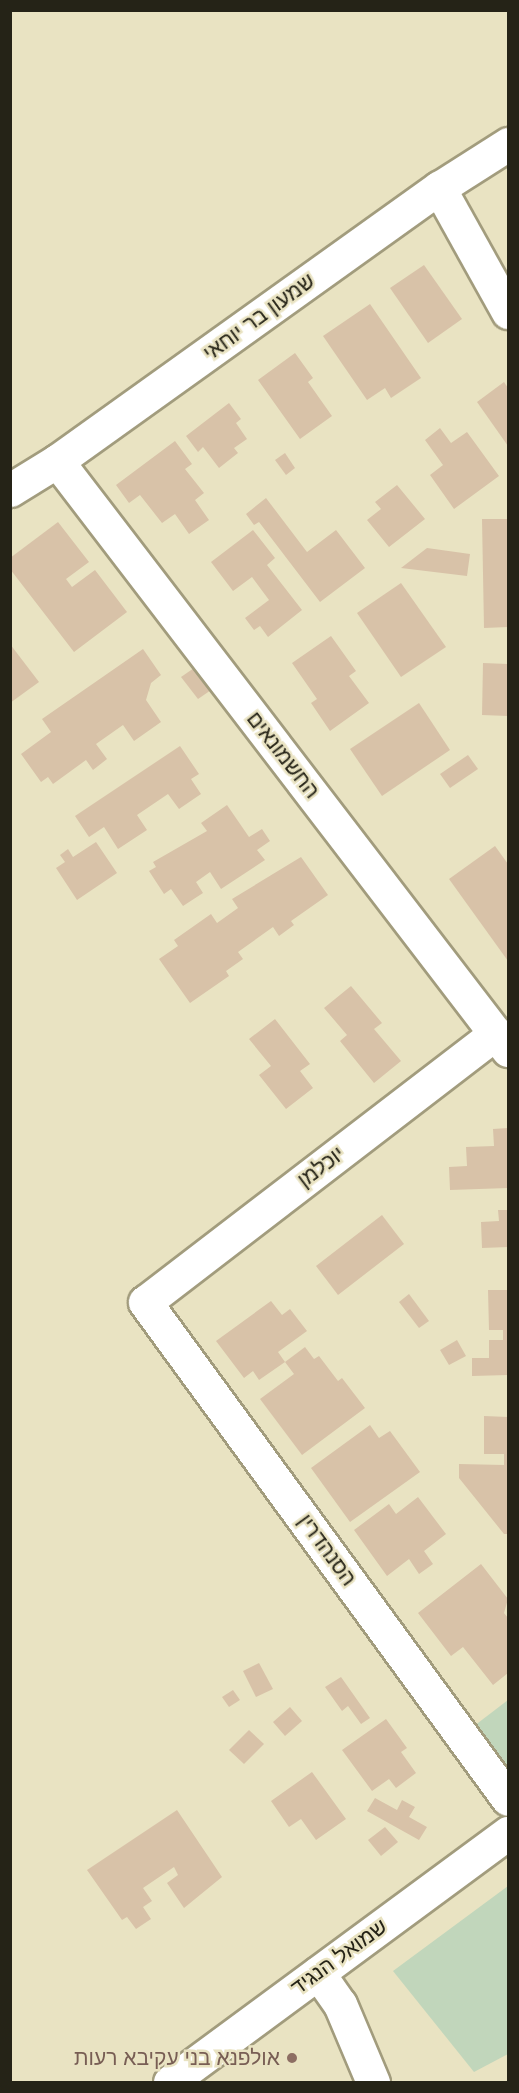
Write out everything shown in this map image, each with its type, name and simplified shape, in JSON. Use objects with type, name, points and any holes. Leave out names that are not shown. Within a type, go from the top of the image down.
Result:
[{"type":"street","name":"שמעון בר יוחאי","points":[[10,490],[57,461],[439,188],[508,144]]},
{"type":"street","points":[[439,188],[508,312]]},
{"type":"street","name":"החשמונאים","points":[[57,461],[502,1042]]},
{"type":"street","name":"יוכלמן","points":[[145,1302],[502,1042]]},
{"type":"street","name":"הסנהדרין","points":[[145,1302],[508,1799]]},
{"type":"street","name":"שמואל הנגיד","points":[[170,2082],[508,1833]]},
{"type":"street","points":[[318,1973],[340,2004],[373,2082]]},
{"type":"green space","points":[[508,1700],[508,1775],[474,1726]]},
{"type":"green space","points":[[508,1886],[508,2054],[474,2072],[393,1971]]},
{"type":"building","points":[[424,265],[462,319],[428,343],[390,288]]},
{"type":"building","points":[[370,304],[421,378],[391,398],[385,388],[367,400],[323,336]]},
{"type":"building","points":[[295,353],[313,378],[308,382],[332,416],[300,439],[258,380]]},
{"type":"building","points":[[504,382],[508,388],[508,446],[477,402]]},
{"type":"building","points":[[229,403],[241,419],[236,423],[247,439],[234,448],[238,453],[219,468],[203,447],[198,452],[186,436]]},
{"type":"building","points":[[440,428],[451,443],[467,432],[499,476],[454,509],[430,475],[443,465],[425,440]]},
{"type":"building","points":[[175,441],[192,464],[185,469],[204,493],[195,500],[209,520],[189,534],[175,514],[162,523],[140,495],[129,503],[116,485]]},
{"type":"building","points":[[285,453],[295,468],[286,475],[275,460]]},
{"type":"building","points":[[397,485],[425,519],[389,547],[367,520],[381,509],[375,502]]},
{"type":"building","points":[[266,498],[307,552],[336,530],[365,568],[320,602],[259,522],[254,525],[246,514]]},
{"type":"building","points":[[482,519],[508,519],[508,627],[484,628]]},
{"type":"building","points":[[58,522],[89,562],[66,579],[72,587],[95,570],[127,612],[74,652],[10,569],[10,558]]},
{"type":"building","points":[[253,530],[275,558],[267,565],[302,610],[268,637],[260,626],[254,630],[245,618],[269,600],[252,577],[233,591],[211,562]]},
{"type":"building","points":[[427,548],[470,554],[467,576],[401,568]]},
{"type":"building","points":[[401,583],[446,647],[401,677],[357,613]]},
{"type":"building","points":[[331,636],[356,671],[349,676],[369,703],[330,731],[311,703],[317,699],[292,663]]},
{"type":"building","points":[[10,644],[39,682],[10,703]]},
{"type":"building","points":[[143,649],[161,675],[151,683],[146,700],[161,722],[134,741],[123,725],[96,744],[107,759],[93,770],[86,760],[53,784],[48,777],[41,782],[21,754],[51,732],[42,719]]},
{"type":"building","points":[[483,663],[508,664],[508,716],[482,715]]},
{"type":"building","points":[[197,666],[214,688],[198,699],[181,677]]},
{"type":"building","points":[[419,703],[450,750],[382,796],[350,749]]},
{"type":"building","points":[[180,746],[199,774],[191,779],[201,794],[179,809],[168,794],[137,815],[147,830],[118,849],[104,827],[89,837],[75,816]]},
{"type":"building","points":[[468,755],[478,769],[450,788],[440,774]]},
{"type":"building","points":[[227,805],[249,837],[262,829],[270,841],[257,850],[265,860],[221,889],[210,872],[196,882],[203,893],[183,906],[171,889],[164,894],[149,871],[156,867],[153,862],[207,831],[201,823]]},
{"type":"building","points":[[96,842],[117,873],[77,900],[56,868],[65,862],[60,855],[68,849],[73,857]]},
{"type":"building","points":[[495,846],[508,864],[508,961],[449,879]]},
{"type":"building","points":[[301,857],[328,895],[291,921],[294,925],[279,936],[273,927],[238,952],[243,959],[226,971],[229,976],[190,1003],[159,959],[178,946],[174,940],[211,914],[217,923],[238,908],[232,899]]},
{"type":"building","points":[[351,986],[382,1023],[374,1029],[401,1061],[374,1083],[340,1041],[347,1035],[324,1008]]},
{"type":"building","points":[[275,1019],[310,1064],[300,1071],[313,1088],[286,1109],[259,1075],[271,1066],[249,1039]]},
{"type":"building","points":[[508,1128],[508,1188],[450,1190],[449,1167],[467,1166],[466,1147],[494,1146],[493,1129]]},
{"type":"building","points":[[498,1210],[508,1210],[508,1247],[482,1248],[481,1222],[499,1221]]},
{"type":"building","points":[[382,1215],[404,1244],[338,1295],[316,1266]]},
{"type":"building","points":[[488,1290],[508,1290],[508,1375],[472,1376],[472,1358],[489,1358],[489,1340],[503,1340],[503,1330],[489,1330]]},
{"type":"building","points":[[409,1294],[429,1321],[419,1328],[399,1302]]},
{"type":"building","points":[[271,1301],[282,1315],[290,1309],[307,1331],[278,1352],[285,1362],[259,1380],[253,1371],[244,1378],[216,1341]]},
{"type":"building","points":[[457,1340],[466,1356],[449,1365],[440,1350]]},
{"type":"building","points":[[305,1347],[314,1359],[319,1356],[338,1381],[342,1378],[365,1408],[302,1455],[260,1399],[294,1374],[285,1362]]},
{"type":"building","points":[[484,1416],[508,1417],[508,1534],[504,1534],[459,1478],[459,1464],[504,1465],[504,1454],[484,1454]]},
{"type":"building","points":[[370,1425],[379,1438],[390,1431],[420,1472],[350,1522],[311,1468]]},
{"type":"building","points":[[418,1497],[446,1534],[424,1551],[433,1564],[419,1574],[409,1559],[387,1576],[354,1530],[389,1504],[396,1514]]},
{"type":"building","points":[[481,1564],[508,1599],[504,1613],[508,1618],[508,1673],[493,1685],[463,1647],[451,1656],[418,1613]]},
{"type":"building","points":[[259,1663],[273,1689],[256,1697],[243,1671]]},
{"type":"building","points":[[341,1677],[370,1718],[361,1724],[348,1706],[342,1711],[325,1687]]},
{"type":"building","points":[[233,1690],[240,1700],[229,1707],[222,1697]]},
{"type":"building","points":[[290,1707],[302,1721],[285,1736],[273,1722]]},
{"type":"building","points":[[386,1719],[407,1748],[401,1752],[416,1773],[396,1788],[389,1779],[372,1791],[342,1750]]},
{"type":"building","points":[[249,1730],[264,1744],[244,1764],[229,1750]]},
{"type":"building","points":[[312,1772],[346,1819],[316,1840],[301,1819],[289,1827],[271,1801]]},
{"type":"building","points":[[375,1798],[397,1810],[402,1800],[415,1807],[409,1817],[427,1827],[419,1840],[367,1811]]},
{"type":"building","points":[[177,1810],[222,1877],[184,1908],[167,1883],[178,1875],[174,1867],[143,1888],[152,1901],[143,1907],[151,1919],[136,1929],[127,1917],[122,1920],[87,1870]]},
{"type":"building","points":[[385,1827],[398,1842],[381,1856],[368,1840]]},
{"type":"place","name":"אולפנא בני עקיבא רעות","points":[[292,2058]]}]
